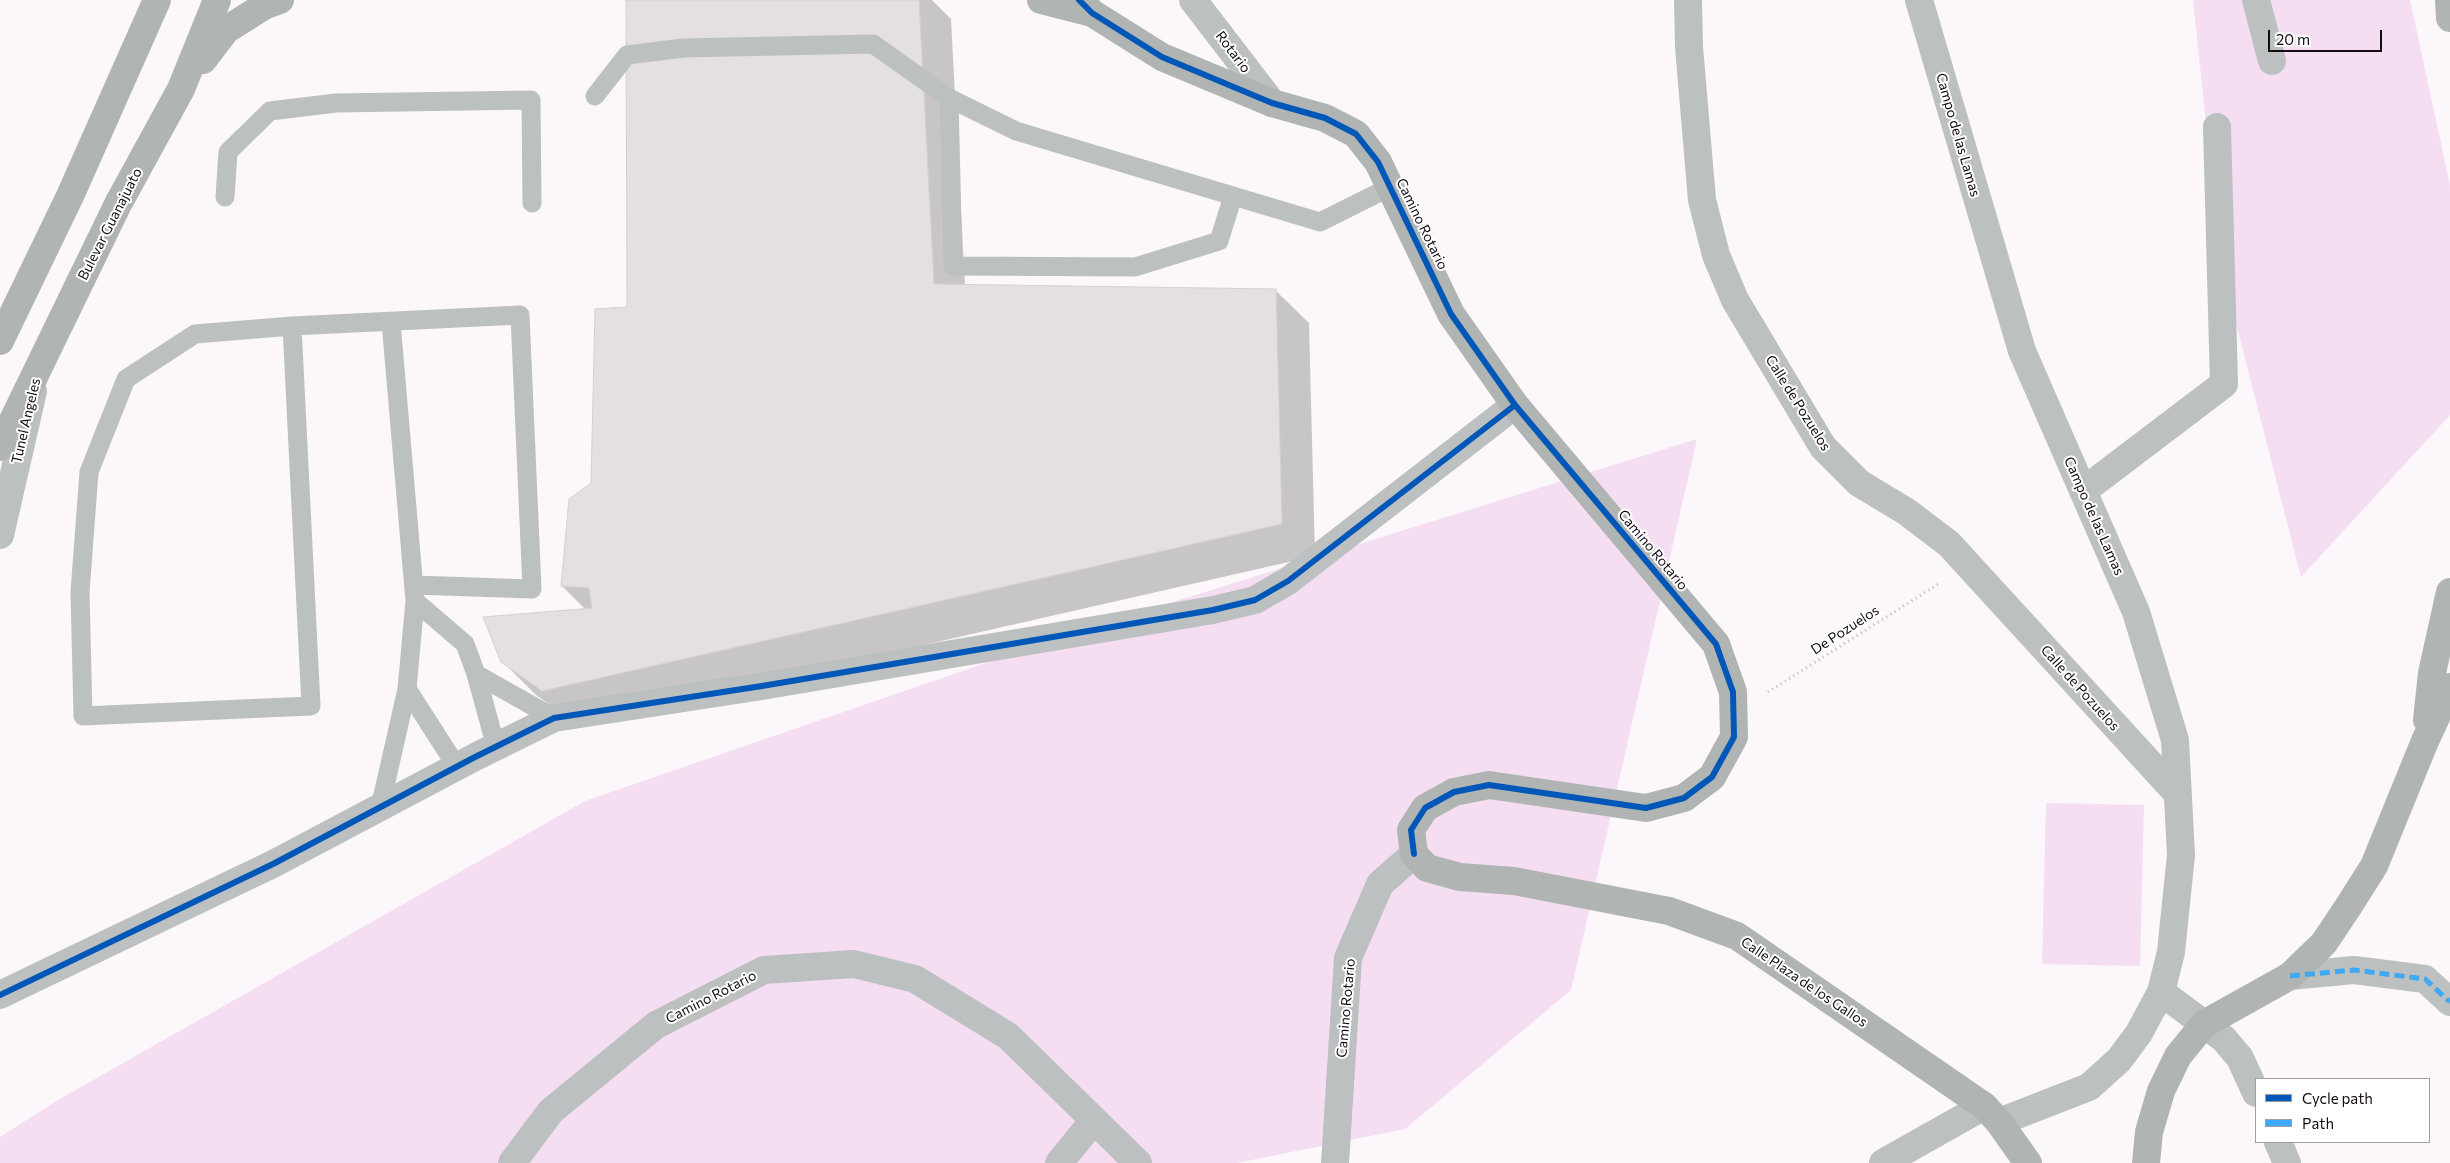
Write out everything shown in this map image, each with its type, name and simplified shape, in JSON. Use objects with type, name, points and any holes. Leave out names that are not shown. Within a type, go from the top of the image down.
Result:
[{"type":"street","points":[[0,340],[70,196],[156,0]]},
{"type":"street","name":"Bulevar Guanajuato","points":[[0,446],[118,204],[181,89],[217,0]]},
{"type":"street","points":[[181,89],[226,30],[264,6],[280,0]]},
{"type":"street","name":"Camino Rotario","points":[[1041,0],[1086,6],[1162,57],[1272,103],[1325,118],[1356,134],[1378,162],[1451,314],[1515,406],[1716,644],[1733,692],[1734,737],[1712,777],[1684,798],[1646,808],[1488,785],[1454,792],[1425,808],[1411,830],[1414,854],[1380,884],[1348,958],[1335,1163]]},
{"type":"street","name":"Rotario","points":[[1193,0],[1272,103]]},
{"type":"street","name":"Calle de Pozuelos","points":[[1688,0],[1689,47],[1702,200],[1716,255],[1735,300],[1823,447],[1859,483],[1906,512],[1949,544],[2176,792]]},
{"type":"street","name":"Campo de las Lamas","points":[[1918,0],[2022,351],[2139,621],[2175,740],[2176,792],[2181,855],[2171,952],[2162,992]]},
{"type":"street","points":[[2256,0],[2272,61]]},
{"type":"street","points":[[2449,0],[2450,18]]},
{"type":"street","points":[[2083,491],[2224,384],[2217,127]]},
{"type":"street","name":"Tunel Angeles","points":[[0,535],[39,365]]},
{"type":"street","points":[[0,995],[273,864],[456,767],[554,718],[762,686],[1213,610],[1255,600],[1288,581],[1515,406]]},
{"type":"street","points":[[2425,741],[2432,673],[2450,592]]},
{"type":"street","points":[[2146,1163],[2149,1132],[2161,1091],[2178,1056],[2204,1024],[2290,976],[2324,943],[2374,866],[2425,741],[2450,687]]},
{"type":"street","name":"Calle Plaza de los Gallos","points":[[1414,854],[1427,868],[1460,877],[1514,881],[1669,911],[1737,936],[1992,1114],[2028,1163]]},
{"type":"street","name":"Camino Rotario","points":[[512,1163],[551,1112],[656,1025],[764,970],[854,964],[915,979],[1008,1036],[1138,1163]]},
{"type":"street","points":[[2290,976],[2354,970],[2425,980],[2450,1002]]},
{"type":"street","points":[[1883,1163],[1992,1114],[2089,1087],[2118,1060],[2139,1033],[2162,992],[2224,1039],[2240,1058],[2255,1091]]},
{"type":"street","points":[[1059,1163],[1094,1120]]},
{"type":"street","points":[[2278,1143],[2287,1163]]},
{"type":"lane","points":[[595,96],[626,55],[684,48],[873,44],[949,98],[1016,131],[1320,222],[1390,187]]},
{"type":"lane","points":[[949,98],[954,266],[1135,267],[1219,242],[1233,196]]},
{"type":"lane","points":[[225,197],[228,152],[270,111],[336,103],[531,100],[532,203]]},
{"type":"lane","points":[[292,326],[311,706],[83,716],[80,592],[88,472],[126,379],[195,334],[292,326],[520,316],[532,589],[414,593]]},
{"type":"lane","points":[[380,808],[407,689],[414,593],[391,322]]},
{"type":"lane","points":[[414,593],[465,644],[476,674],[496,747]]},
{"type":"lane","points":[[476,674],[554,718]]},
{"type":"lane","points":[[407,689],[456,767]]},
{"type":"shaded area","points":[[2193,0],[2410,0],[2450,185],[2450,415],[2301,577],[2221,265]]},
{"type":"shaded area","points":[[1697,439],[1571,990],[1405,1129],[1237,1163],[0,1163],[0,1137],[58,1100],[585,801],[1070,634]]},
{"type":"shaded area","points":[[2046,803],[2144,805],[2140,966],[2042,964]]},
{"type":"building","points":[[626,0],[919,0],[934,284],[1276,289],[1282,524],[542,691],[501,662],[483,617],[592,608],[589,588],[561,586],[569,499],[591,483],[595,309],[627,307]]},
{"type":"marked path","points":[[2290,976],[2354,970],[2425,979],[2450,1002]]},
{"type":"cycle path","points":[[1079,0],[1092,13],[1162,57],[1272,103],[1325,118],[1356,134],[1378,162],[1451,314],[1515,405],[1716,644],[1733,692],[1734,737],[1712,777],[1684,798],[1646,808],[1489,785],[1454,792],[1425,808],[1411,830],[1414,854]]},
{"type":"cycle path","points":[[0,995],[273,864],[475,757],[554,718],[762,686],[1213,610],[1255,600],[1288,581],[1515,405]]}]
